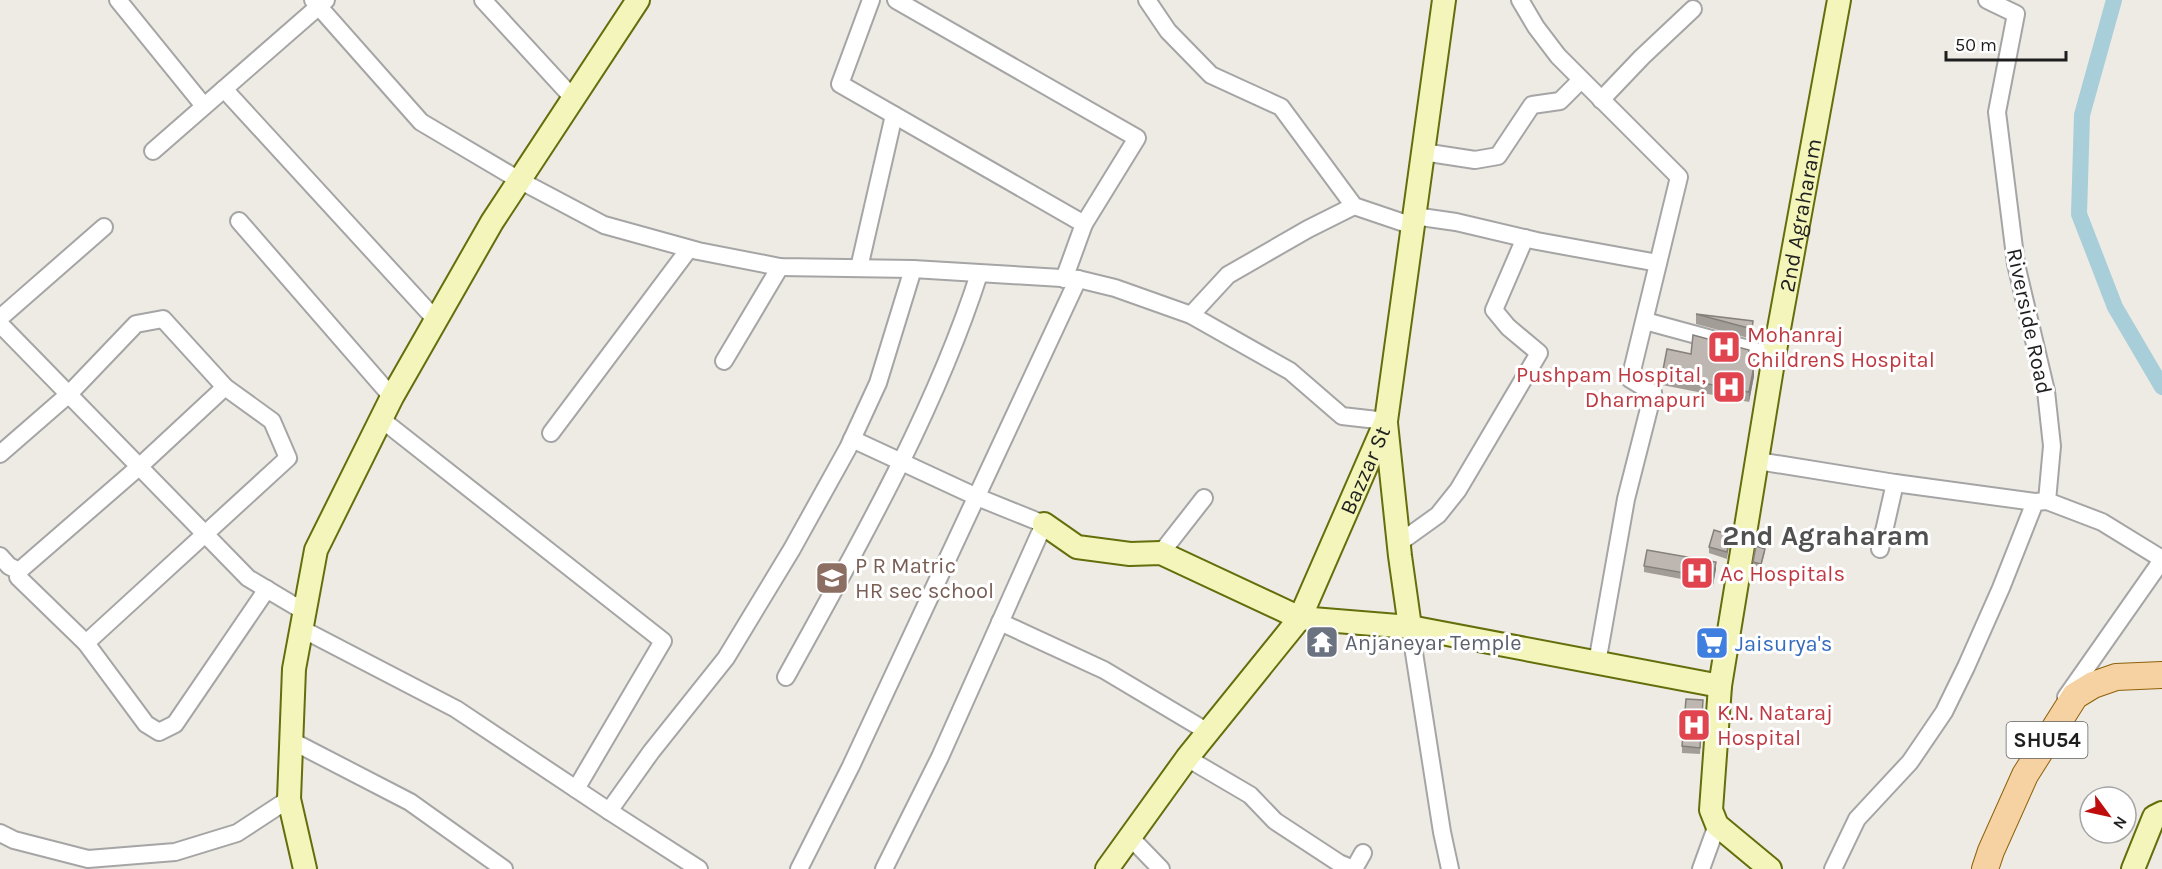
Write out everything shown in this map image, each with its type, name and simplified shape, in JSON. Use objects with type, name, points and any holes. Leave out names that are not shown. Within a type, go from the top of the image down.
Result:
[{"type":"main road","points":[[305,869],[289,799],[294,669],[316,550],[392,397],[492,222],[638,0]]},
{"type":"main road","name":"Bazzar St","points":[[1107,869],[1187,758],[1300,618],[1386,421],[1444,0]]},
{"type":"main road","name":"2nd Agraharam","points":[[1717,825],[1711,810],[1720,687],[1774,356],[1839,0]]},
{"type":"main road","points":[[1386,421],[1410,627]]},
{"type":"main road","points":[[1044,524],[1077,547],[1130,554],[1161,553],[1300,618],[1410,627],[1720,687]]},
{"type":"main road","name":"SHU54","points":[[1985,869],[2025,775],[2075,696],[2093,685],[2116,677],[2162,675]]},
{"type":"main road","points":[[2133,869],[2159,809]]},
{"type":"main road","points":[[1717,825],[1770,869]]},
{"type":"street","points":[[118,0],[204,106]]},
{"type":"street","points":[[483,0],[573,98]]},
{"type":"street","points":[[871,0],[840,84],[1084,224]]},
{"type":"street","points":[[799,869],[851,766],[978,497],[1071,279],[1084,224],[1137,138],[896,0]]},
{"type":"street","points":[[1147,0],[1168,31],[1211,75],[1281,107],[1354,206],[1414,221],[1456,222],[1525,238],[1658,263]]},
{"type":"street","points":[[1520,0],[1536,27],[1558,56],[1679,177],[1630,379],[1653,393],[1626,499],[1597,663]]},
{"type":"street","name":"Riverside Road","points":[[1833,869],[1857,819],[1910,762],[1944,712],[2041,502],[2052,446],[2046,391],[2016,264],[1997,112],[2016,14],[1987,0]]},
{"type":"street","points":[[153,151],[319,2],[421,122],[519,180],[604,225],[689,249],[780,267],[913,269],[1071,279],[1115,288],[1191,315],[1290,371],[1342,416],[1386,421]]},
{"type":"street","points":[[1601,100],[1693,9]]},
{"type":"street","points":[[1423,152],[1475,160],[1498,156],[1532,105],[1560,101],[1581,80]]},
{"type":"street","points":[[224,89],[436,320]]},
{"type":"street","points":[[859,268],[894,115]]},
{"type":"street","points":[[1191,315],[1227,275],[1354,206]]},
{"type":"street","points":[[239,221],[392,397]]},
{"type":"street","points":[[0,318],[104,227]]},
{"type":"street","points":[[1399,543],[1438,515],[1458,490],[1539,353],[1508,327],[1494,310],[1525,238]]},
{"type":"street","points":[[551,434],[689,249]]},
{"type":"street","points":[[724,361],[780,267]]},
{"type":"street","points":[[609,811],[651,752],[726,658],[792,549],[852,439],[878,383],[913,269]]},
{"type":"street","points":[[786,677],[851,558],[941,378],[963,324],[979,274]]},
{"type":"street","points":[[0,454],[69,394],[136,324],[163,318],[225,387],[272,421],[288,458],[86,643]]},
{"type":"street","points":[[1645,321],[1774,356]]},
{"type":"street","points":[[3,333],[69,394],[248,578],[267,589],[303,621],[456,709],[699,869]]},
{"type":"street","points":[[225,387],[140,466],[19,571],[18,577],[86,643],[146,724],[159,732],[175,724],[267,589]]},
{"type":"street","points":[[381,419],[663,641],[576,789]]},
{"type":"street","points":[[852,439],[978,497],[1044,524],[940,758],[884,869]]},
{"type":"street","points":[[1758,460],[1895,483],[2041,502],[2102,522],[2162,560],[2057,709],[2013,782],[1993,827],[1979,869]]},
{"type":"street","points":[[1880,549],[1895,483]]},
{"type":"street","points":[[1161,553],[1204,498]]},
{"type":"street","points":[[0,556],[9,566],[19,571]]},
{"type":"street","points":[[1000,622],[1104,670],[1209,732]]},
{"type":"street","points":[[1410,627],[1442,832],[1450,869]]},
{"type":"street","points":[[292,741],[410,802],[504,869]]},
{"type":"street","points":[[1187,758],[1250,795],[1275,821],[1339,863],[1354,869],[1363,853]]},
{"type":"street","points":[[0,834],[14,840],[88,859],[175,852],[237,833],[289,799]]},
{"type":"street","points":[[1701,869],[1717,825]]},
{"type":"street","points":[[1130,837],[1161,869]]},
{"type":"building","points":[[1696,314],[1753,321],[1752,329]]},
{"type":"building","points":[[1693,335],[1749,350],[1747,364],[1754,366],[1749,392],[1662,375],[1667,349],[1691,354]]},
{"type":"building","points":[[1714,530],[1730,535],[1727,552],[1709,547]]},
{"type":"building","points":[[1756,546],[1765,549],[1761,564],[1753,562]]},
{"type":"building","points":[[1647,550],[1716,562],[1713,578],[1644,566]]},
{"type":"building","points":[[1686,699],[1703,700],[1700,748],[1682,746]]},
{"type":"waterway","points":[[2114,0],[2082,115],[2079,214],[2115,307],[2162,387]]},
{"type":"place","name":"Mohanraj ChildrenS Hospital","points":[[1724,347]]},
{"type":"place","name":"Pushpam Hospital, Dharmapuri","points":[[1729,387]]},
{"type":"place","name":"Ac Hospitals","points":[[1697,573]]},
{"type":"place","name":"P R Matric HR sec school","points":[[832,578]]},
{"type":"place","name":"Anjaneyar Temple","points":[[1322,642]]},
{"type":"place","name":"Jaisurya's","points":[[1712,643]]},
{"type":"place","name":"K.N. Nataraj Hospital","points":[[1694,725]]},
{"type":"district","name":"2nd Agraharam","points":[[1826,535]]}]
